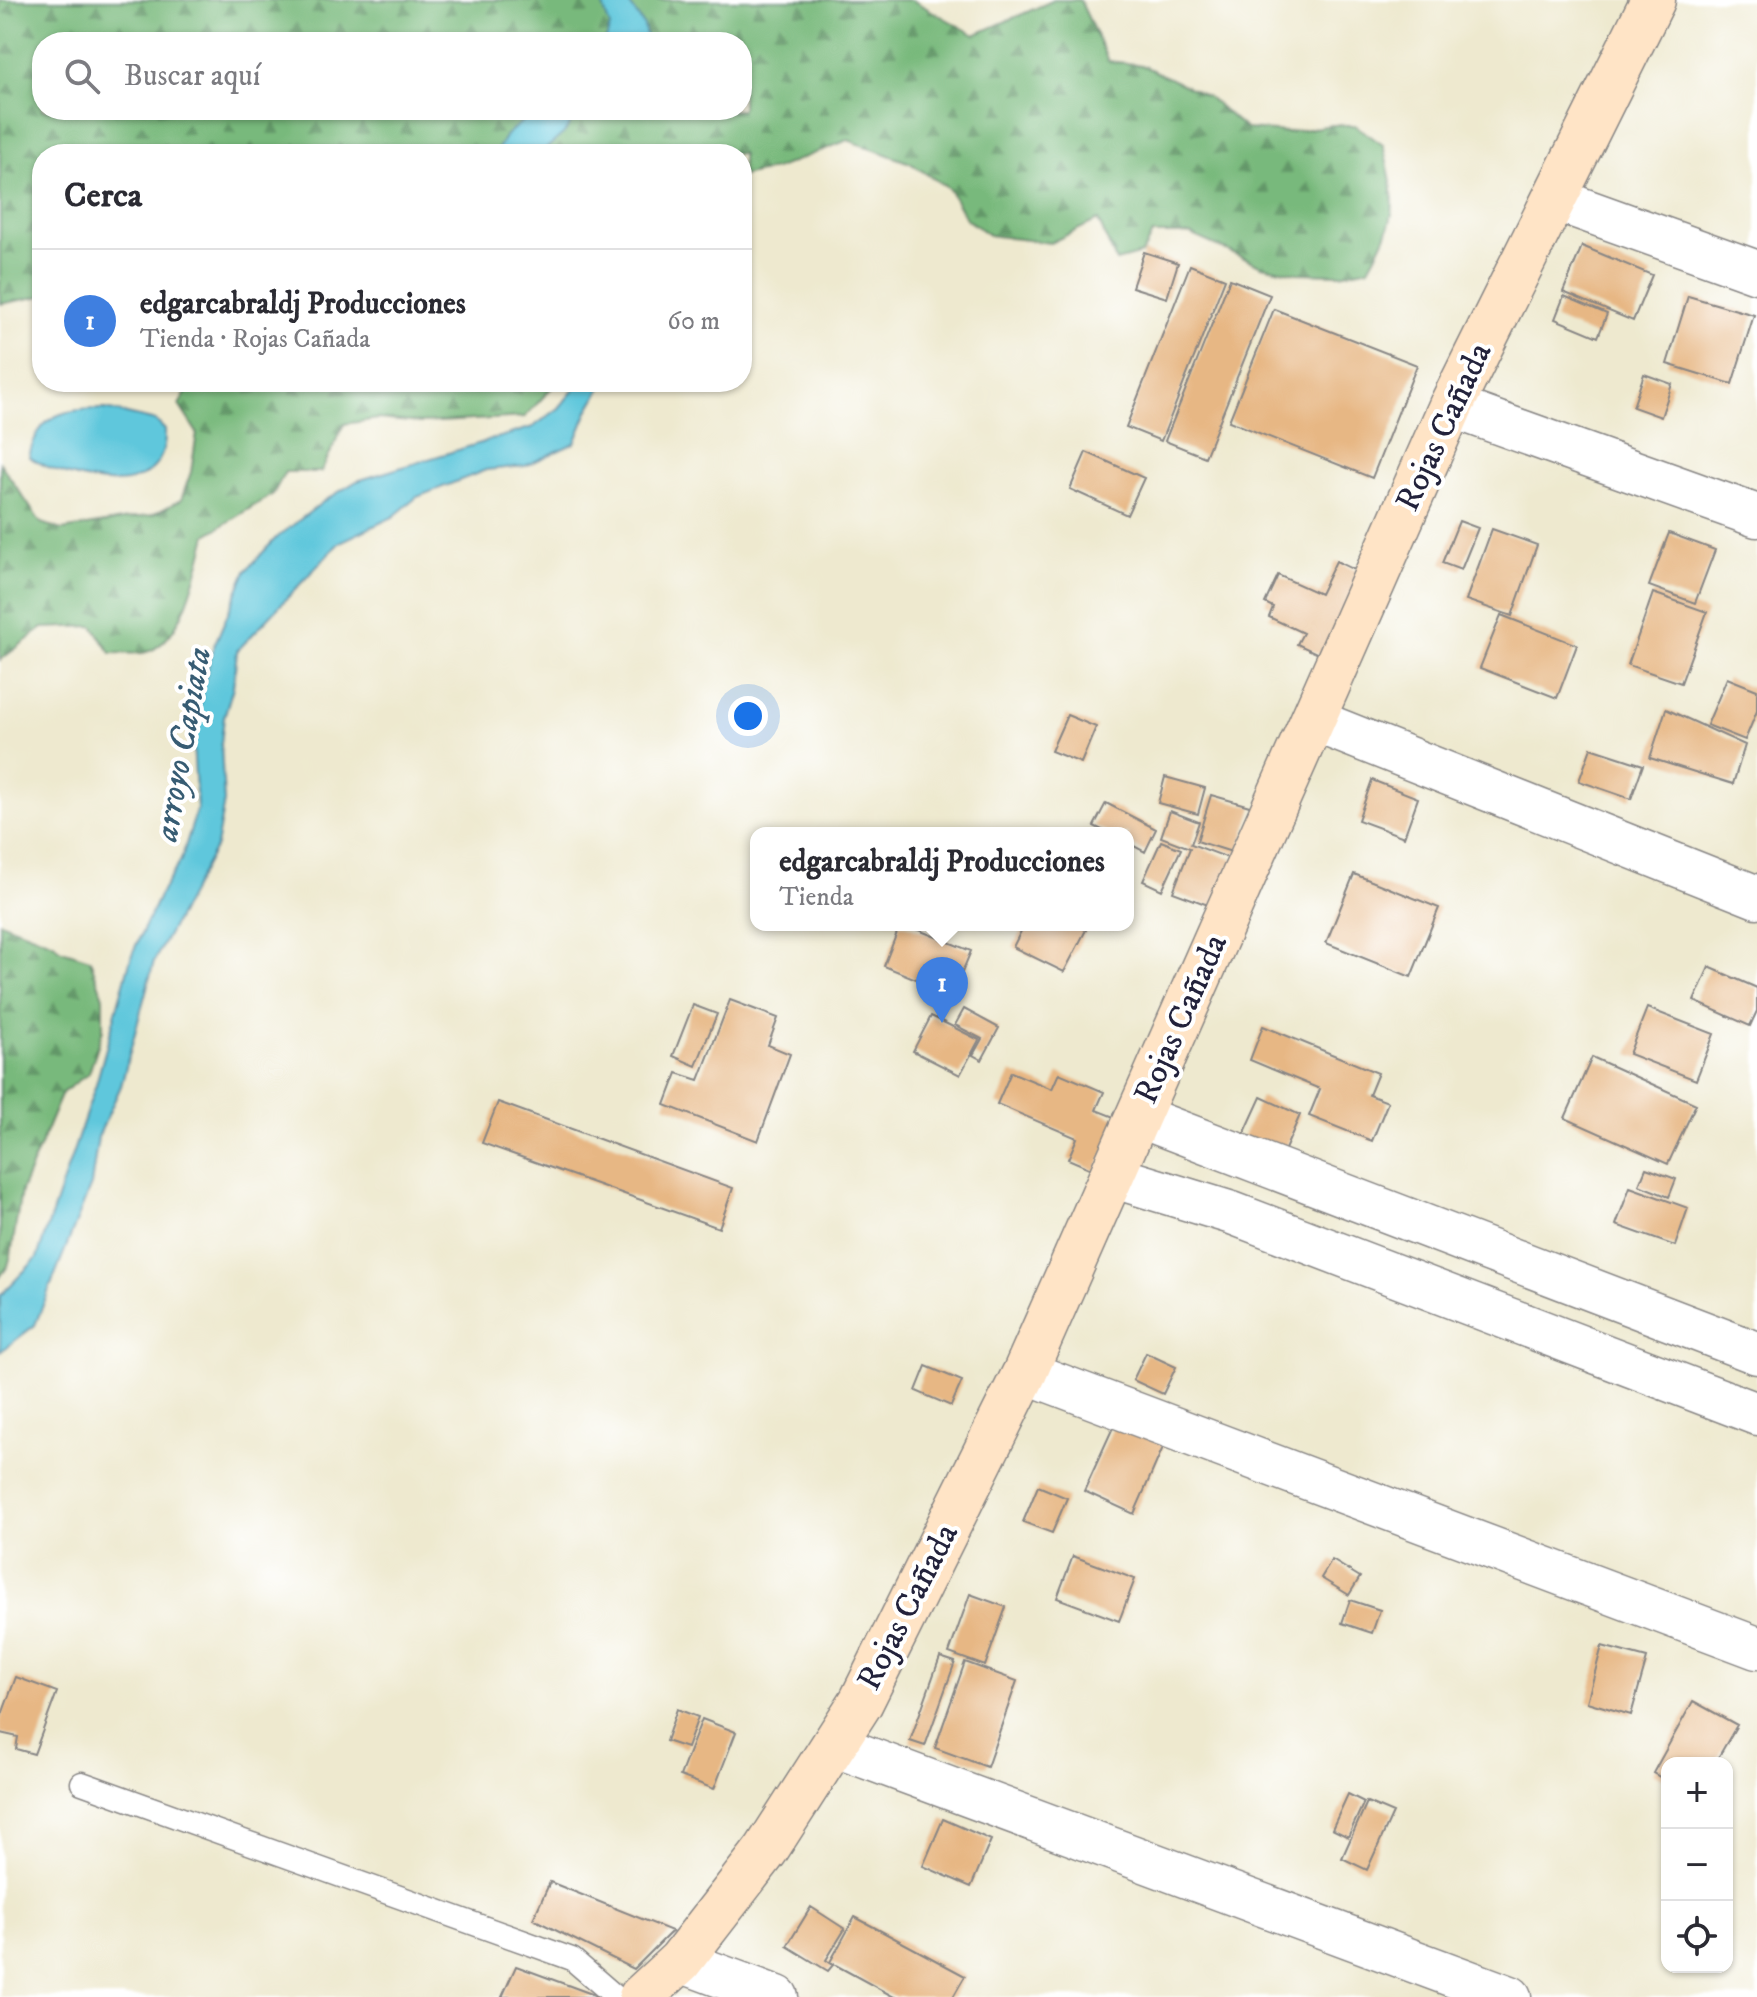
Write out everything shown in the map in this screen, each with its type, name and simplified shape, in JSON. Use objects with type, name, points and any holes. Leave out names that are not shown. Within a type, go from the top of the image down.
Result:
[{"type":"main road","name":"Rojas Cañada","points":[[641,1997],[680,1961],[766,1850],[861,1702],[1025,1372],[1451,406],[1653,0]]},
{"type":"street","points":[[1554,199],[1757,272]]},
{"type":"street","points":[[1451,406],[1757,516]]},
{"type":"street","points":[[1313,720],[1757,897]]},
{"type":"street","points":[[1138,1116],[1757,1353]]},
{"type":"street","points":[[1111,1176],[1232,1213],[1757,1414]]},
{"type":"street","points":[[1025,1372],[1757,1648]]},
{"type":"street","points":[[833,1745],[1510,1997]]},
{"type":"street","points":[[680,1961],[777,1997]]},
{"type":"lane","points":[[82,1783],[572,1959],[616,1997]]},
{"type":"green space","points":[[0,0],[912,0],[975,35],[1054,0],[1080,0],[1108,61],[1142,65],[1207,96],[1246,129],[1289,132],[1332,125],[1355,125],[1383,145],[1393,196],[1386,235],[1369,268],[1340,274],[1296,273],[1262,266],[1190,234],[1152,234],[1142,254],[1116,261],[1098,220],[1050,243],[989,235],[966,219],[949,189],[910,163],[848,140],[775,169],[752,174],[752,144],[32,144],[32,298],[0,304]]},
{"type":"green space","points":[[187,392],[548,392],[525,417],[421,423],[378,419],[344,424],[321,472],[285,472],[273,494],[207,535],[194,585],[179,621],[157,647],[143,653],[111,653],[93,626],[43,628],[0,660],[0,463],[41,523],[62,530],[152,515],[181,500],[191,472],[197,433],[179,405]]},
{"type":"green space","points":[[0,922],[54,943],[59,949],[90,959],[103,997],[103,1029],[89,1073],[62,1093],[21,1191],[11,1255],[0,1277]]},
{"type":"water","points":[[601,0],[627,0],[645,32],[608,32],[610,27]]},
{"type":"water","points":[[524,120],[573,120],[551,144],[501,144],[506,135]]},
{"type":"water","points":[[572,392],[599,392],[575,443],[525,466],[486,470],[417,497],[393,517],[340,542],[237,651],[221,744],[224,802],[216,846],[154,961],[121,1086],[98,1137],[91,1185],[35,1325],[0,1352],[0,1296],[37,1258],[96,1084],[132,954],[159,896],[181,860],[197,809],[193,743],[204,682],[213,648],[246,571],[275,539],[324,501],[357,481],[533,427],[559,408]]},
{"type":"water","points":[[106,409],[156,421],[165,430],[162,454],[151,470],[134,479],[114,482],[91,480],[68,475],[29,457],[39,431],[56,416],[78,410]]},
{"type":"building","points":[[1582,246],[1652,275],[1633,321],[1563,292]]},
{"type":"building","points":[[1144,252],[1178,263],[1167,298],[1132,287]]},
{"type":"building","points":[[1190,265],[1225,279],[1161,441],[1126,427]]},
{"type":"building","points":[[1230,279],[1270,295],[1205,457],[1165,441]]},
{"type":"building","points":[[1564,296],[1607,314],[1598,337],[1555,319]]},
{"type":"building","points":[[1688,296],[1754,315],[1732,384],[1667,364]]},
{"type":"building","points":[[1274,309],[1417,365],[1372,478],[1229,421]]},
{"type":"building","points":[[1644,374],[1672,384],[1661,417],[1633,407]]},
{"type":"building","points":[[1086,452],[1144,478],[1127,515],[1070,489]]},
{"type":"building","points":[[1459,521],[1478,528],[1461,570],[1442,563]]},
{"type":"building","points":[[1492,529],[1537,545],[1512,616],[1466,600]]},
{"type":"building","points":[[1669,533],[1715,550],[1695,603],[1649,586]]},
{"type":"building","points":[[1336,561],[1367,576],[1327,658],[1297,644],[1303,633],[1269,617],[1273,607],[1265,603],[1278,575],[1320,594]]},
{"type":"building","points":[[1653,593],[1707,612],[1681,683],[1628,665]]},
{"type":"building","points":[[1501,615],[1577,645],[1557,698],[1480,668]]},
{"type":"building","points":[[1727,678],[1757,690],[1757,711],[1745,740],[1707,725]]},
{"type":"building","points":[[1666,709],[1745,745],[1733,784],[1650,758]]},
{"type":"building","points":[[1067,715],[1096,727],[1081,763],[1051,751]]},
{"type":"building","points":[[1591,748],[1643,765],[1631,799],[1579,781]]},
{"type":"building","points":[[1165,777],[1205,788],[1198,814],[1158,803]]},
{"type":"building","points":[[1372,780],[1418,798],[1404,837],[1358,820]]},
{"type":"building","points":[[1211,795],[1253,807],[1238,854],[1197,841]]},
{"type":"building","points":[[1106,803],[1156,829],[1145,852],[1134,846],[1134,827],[1094,826]]},
{"type":"building","points":[[1170,811],[1199,822],[1191,844],[1242,863],[1224,911],[1173,892],[1190,848],[1161,837]]},
{"type":"building","points":[[1161,841],[1181,849],[1162,890],[1143,881]]},
{"type":"building","points":[[1354,874],[1439,908],[1411,977],[1326,943]]},
{"type":"building","points":[[898,931],[921,931],[971,951],[953,994],[884,966]]},
{"type":"building","points":[[1021,931],[1085,931],[1064,972],[1013,947]]},
{"type":"building","points":[[1709,967],[1757,988],[1757,1011],[1750,1026],[1694,1001]]},
{"type":"building","points":[[730,1000],[778,1018],[768,1045],[790,1054],[758,1141],[665,1105],[677,1073],[699,1080]]},
{"type":"building","points":[[693,1005],[717,1014],[696,1066],[673,1056]]},
{"type":"building","points":[[1647,1008],[1714,1034],[1696,1080],[1629,1054]]},
{"type":"building","points":[[964,1009],[999,1028],[982,1060],[973,1055],[982,1039],[955,1025]]},
{"type":"building","points":[[931,1016],[979,1040],[960,1075],[913,1051]]},
{"type":"building","points":[[1263,1026],[1378,1073],[1369,1095],[1388,1102],[1372,1141],[1309,1116],[1320,1089],[1250,1060]]},
{"type":"building","points":[[1592,1057],[1696,1104],[1668,1164],[1565,1118]]},
{"type":"building","points":[[1011,1072],[1052,1089],[1059,1073],[1104,1092],[1096,1110],[1119,1119],[1096,1171],[1068,1159],[1077,1138],[997,1104]]},
{"type":"building","points":[[1261,1097],[1300,1115],[1280,1161],[1240,1143]]},
{"type":"building","points":[[498,1102],[733,1188],[719,1228],[482,1143]]},
{"type":"building","points":[[1646,1168],[1676,1179],[1669,1197],[1639,1185]]},
{"type":"building","points":[[1630,1187],[1688,1208],[1675,1246],[1616,1225]]},
{"type":"building","points":[[1146,1353],[1176,1367],[1163,1394],[1133,1380]]},
{"type":"building","points":[[926,1366],[962,1381],[951,1406],[916,1391]]},
{"type":"building","points":[[1115,1423],[1164,1445],[1134,1514],[1084,1491]]},
{"type":"building","points":[[1038,1486],[1067,1498],[1052,1533],[1023,1522]]},
{"type":"building","points":[[1073,1556],[1135,1579],[1119,1621],[1057,1598]]},
{"type":"building","points":[[1332,1560],[1360,1577],[1349,1595],[1321,1578]]},
{"type":"building","points":[[970,1594],[1006,1607],[985,1666],[949,1653]]},
{"type":"building","points":[[1350,1600],[1380,1610],[1372,1633],[1342,1623]]},
{"type":"building","points":[[1602,1646],[1647,1658],[1631,1715],[1587,1702]]},
{"type":"building","points":[[940,1657],[955,1662],[925,1746],[910,1741]]},
{"type":"building","points":[[965,1662],[1017,1681],[987,1767],[935,1748]]},
{"type":"building","points":[[16,1677],[57,1692],[34,1754],[16,1749],[18,1737],[0,1733],[0,1720]]},
{"type":"building","points":[[1693,1701],[1737,1725],[1718,1757],[1662,1757]]},
{"type":"building","points":[[677,1709],[698,1717],[687,1748],[666,1741]]},
{"type":"building","points":[[702,1719],[736,1732],[714,1789],[680,1776]]},
{"type":"building","points":[[1661,1759],[1661,1778],[1653,1773]]},
{"type":"building","points":[[1348,1794],[1364,1802],[1348,1837],[1332,1829]]},
{"type":"building","points":[[1367,1802],[1393,1813],[1367,1870],[1342,1858]]},
{"type":"building","points":[[943,1819],[991,1840],[971,1887],[923,1866]]},
{"type":"building","points":[[550,1882],[672,1931],[634,1969],[533,1919]]},
{"type":"building","points":[[811,1907],[845,1929],[826,1960],[833,1965],[828,1971],[787,1946]]},
{"type":"building","points":[[855,1917],[965,1976],[953,1997],[894,1997],[830,1962]]},
{"type":"building","points":[[516,1966],[600,1997],[502,1997]]},
{"type":"place","name":"edgarcabraldj Producciones","points":[[942,1023]]},
{"type":"water label","name":"arroyo Capiata","points":[[183,744]]}]
